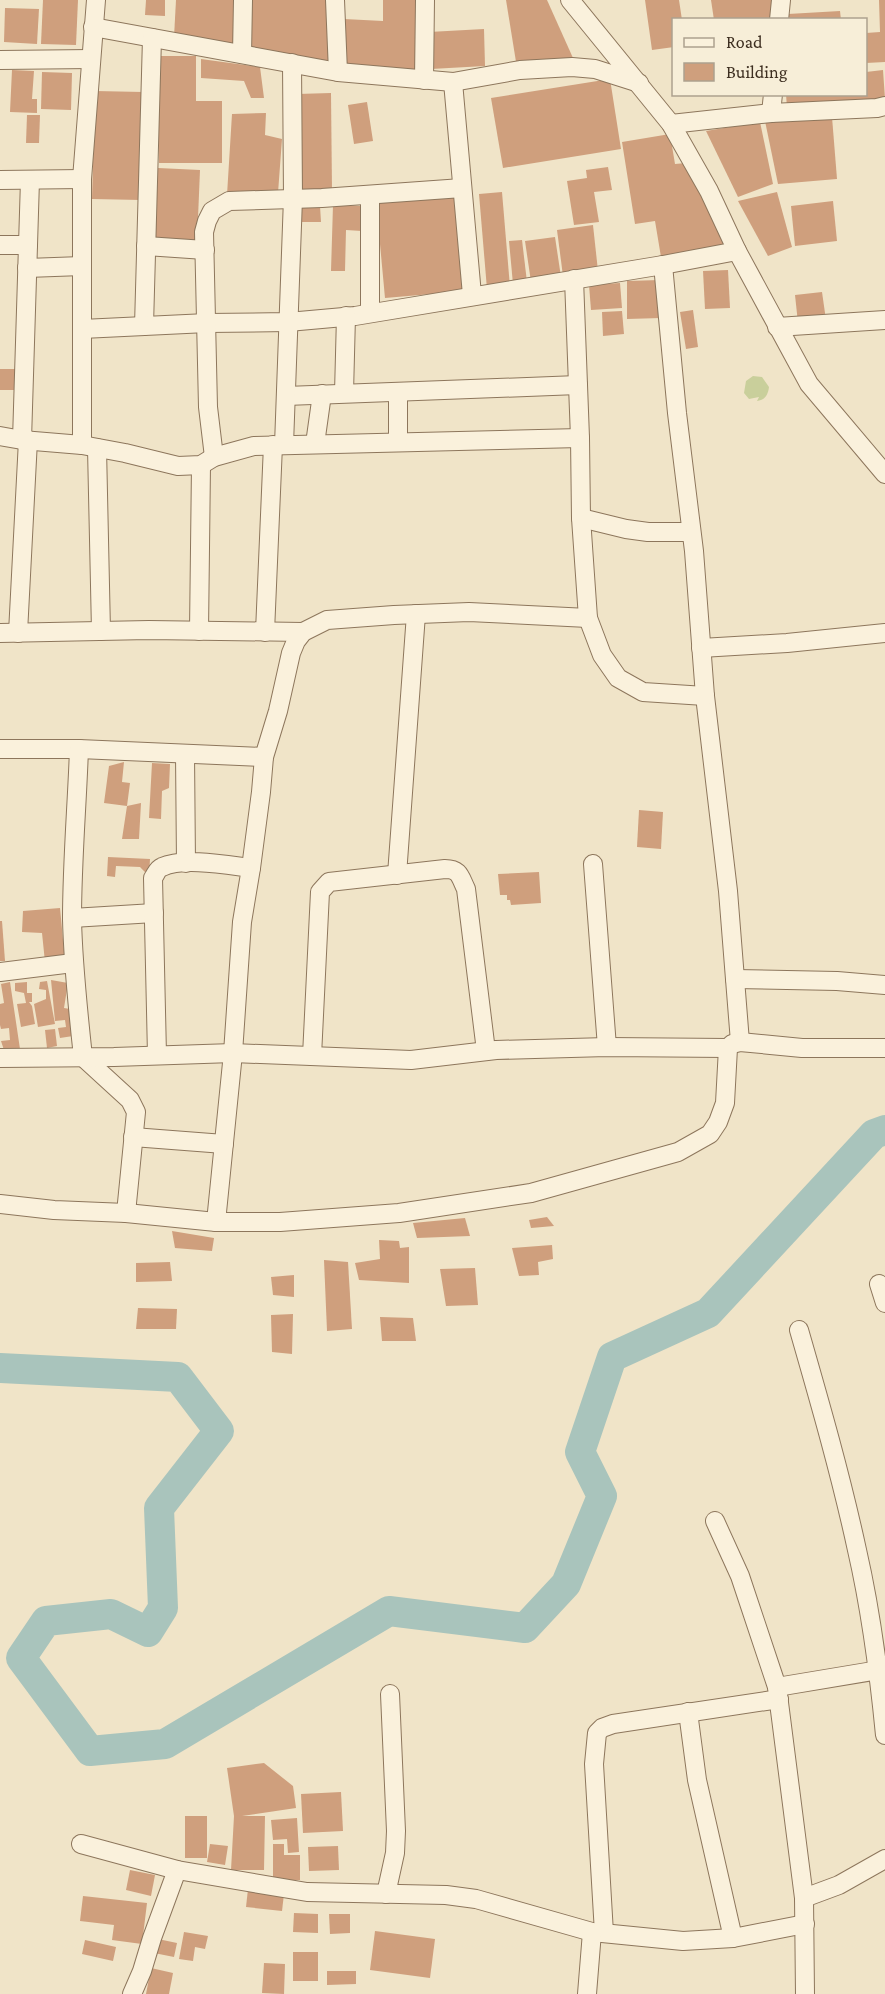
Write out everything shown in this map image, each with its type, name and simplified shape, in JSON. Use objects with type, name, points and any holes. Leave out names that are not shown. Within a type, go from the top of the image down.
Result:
[{"type":"street","points":[[96,0],[82,179],[82,329],[101,631]]},
{"type":"street","points":[[242,54],[243,0]]},
{"type":"street","points":[[335,0],[338,72]]},
{"type":"street","points":[[424,80],[425,0]]},
{"type":"street","points":[[570,0],[671,124],[709,191],[737,251],[809,384],[885,474]]},
{"type":"street","points":[[779,18],[781,0]]},
{"type":"street","points":[[93,27],[338,72],[453,82],[520,70],[572,67],[595,69],[640,84]]},
{"type":"street","points":[[144,326],[152,38]]},
{"type":"street","points":[[0,60],[91,59]]},
{"type":"street","points":[[265,632],[279,445],[286,396],[292,198],[292,63]]},
{"type":"street","points":[[453,82],[472,295]]},
{"type":"street","points":[[771,113],[773,96]]},
{"type":"street","points":[[671,124],[771,113],[885,106]]},
{"type":"street","points":[[0,180],[82,179]]},
{"type":"street","points":[[30,180],[25,440],[9,633],[199,630],[303,632]]},
{"type":"street","points":[[199,630],[208,461],[204,232],[212,211],[229,201],[370,195],[462,188]]},
{"type":"street","points":[[370,195],[370,313]]},
{"type":"street","points":[[0,245],[28,245]]},
{"type":"street","points":[[146,246],[205,250]]},
{"type":"street","points":[[82,329],[288,322],[346,316],[663,266],[737,251]]},
{"type":"street","points":[[27,268],[82,266]]},
{"type":"street","points":[[0,1204],[216,1222],[280,1222],[399,1213],[531,1193],[678,1152],[710,1134],[718,1122],[725,1103],[734,1045],[735,979],[728,891],[705,696],[691,532],[663,266]]},
{"type":"street","points":[[574,279],[581,518],[588,618],[602,656],[618,678],[643,692],[705,696]]},
{"type":"street","points":[[344,393],[346,316]]},
{"type":"street","points":[[777,327],[885,320]]},
{"type":"street","points":[[286,396],[578,385]]},
{"type":"street","points":[[398,392],[398,442]]},
{"type":"street","points":[[315,444],[322,394]]},
{"type":"street","points":[[0,436],[90,446],[178,466],[208,461],[254,446],[580,438]]},
{"type":"street","points":[[581,518],[648,532],[691,532]]},
{"type":"street","points":[[216,1222],[233,1053],[242,922],[264,756],[296,641],[303,632],[327,620],[469,612],[588,618]]},
{"type":"street","points":[[397,874],[416,614]]},
{"type":"street","points":[[701,648],[788,643],[885,633]]},
{"type":"street","points":[[0,749],[79,749],[264,756]]},
{"type":"street","points":[[79,749],[73,869],[73,963],[83,1057],[130,1100],[136,1112],[126,1213]]},
{"type":"street","points":[[185,754],[186,863]]},
{"type":"street","points":[[157,1055],[153,878],[163,867],[186,863],[250,868]]},
{"type":"street","points":[[593,864],[607,1047]]},
{"type":"street","points":[[312,1056],[320,892],[329,882],[454,869],[466,889],[486,1051]]},
{"type":"street","points":[[72,918],[154,913]]},
{"type":"street","points":[[0,972],[73,963]]},
{"type":"street","points":[[735,979],[837,981],[885,985]]},
{"type":"street","points":[[0,1058],[233,1053],[411,1060],[486,1051],[607,1047],[734,1045],[885,1048]]},
{"type":"street","points":[[133,1137],[224,1144]]},
{"type":"street","points":[[879,1284],[885,1303]]},
{"type":"street","points":[[799,1329],[826,1422],[858,1552],[882,1669],[885,1735]]},
{"type":"street","points":[[716,1521],[740,1576],[778,1693],[804,1898],[805,1994]]},
{"type":"street","points":[[587,1994],[598,1932],[594,1764],[597,1732],[614,1724],[688,1712],[882,1669]]},
{"type":"street","points":[[386,1894],[395,1852],[396,1831],[390,1694]]},
{"type":"street","points":[[688,1712],[698,1780],[733,1938]]},
{"type":"street","points":[[81,1844],[177,1870],[307,1892],[446,1895],[476,1899],[598,1932],[683,1941],[733,1938],[804,1924]]},
{"type":"street","points":[[804,1898],[839,1885],[885,1858]]},
{"type":"street","points":[[132,1994],[177,1870]]},
{"type":"green space","points":[[753,376],[762,377],[769,387],[766,397],[762,400],[757,401],[759,397],[749,399],[744,393],[746,381]]},
{"type":"building","points":[[43,0],[78,0],[76,45],[41,44]]},
{"type":"building","points":[[146,0],[165,0],[165,16],[145,15]]},
{"type":"building","points":[[176,0],[236,0],[234,47],[174,37]]},
{"type":"building","points":[[249,0],[327,0],[329,64],[248,50]]},
{"type":"building","points":[[383,0],[417,0],[415,71],[346,65],[344,19],[383,21]]},
{"type":"building","points":[[506,0],[547,0],[573,58],[517,68]]},
{"type":"building","points":[[645,0],[679,0],[682,18],[672,18],[672,47],[652,50]]},
{"type":"building","points":[[711,0],[772,0],[771,18],[714,18]]},
{"type":"building","points":[[879,0],[885,0],[885,62],[867,63],[867,33],[880,32]]},
{"type":"building","points":[[5,8],[39,9],[37,44],[4,42]]},
{"type":"building","points":[[840,11],[841,18],[788,18],[788,14]]},
{"type":"building","points":[[484,29],[485,66],[431,69],[429,32]]},
{"type":"building","points":[[159,56],[196,56],[196,101],[222,101],[222,163],[159,163]]},
{"type":"building","points":[[201,59],[260,67],[264,98],[251,98],[244,81],[201,78]]},
{"type":"building","points":[[12,70],[34,71],[32,99],[37,99],[37,113],[10,112]]},
{"type":"building","points":[[883,70],[885,99],[787,108],[786,96],[867,96],[867,72]]},
{"type":"building","points":[[42,72],[72,73],[71,110],[41,109]]},
{"type":"building","points":[[610,79],[621,149],[503,168],[491,98]]},
{"type":"building","points":[[95,91],[143,92],[141,200],[92,199]]},
{"type":"building","points":[[331,93],[332,191],[298,192],[297,94]]},
{"type":"building","points":[[367,102],[373,141],[354,144],[348,105]]},
{"type":"building","points":[[266,113],[265,135],[282,139],[278,193],[227,195],[232,114]]},
{"type":"building","points":[[27,115],[40,115],[39,143],[26,143]]},
{"type":"building","points":[[832,117],[837,179],[778,184],[765,121]]},
{"type":"building","points":[[760,122],[773,184],[738,197],[706,131]]},
{"type":"building","points":[[670,134],[675,164],[686,163],[728,246],[661,257],[655,221],[635,224],[622,142]]},
{"type":"building","points":[[608,167],[612,190],[594,192],[599,222],[574,225],[567,181],[587,178],[586,170]]},
{"type":"building","points":[[158,168],[200,170],[197,242],[155,240]]},
{"type":"building","points":[[502,192],[510,287],[487,289],[479,194]]},
{"type":"building","points":[[777,192],[792,247],[768,256],[738,201]]},
{"type":"building","points":[[458,193],[466,291],[385,298],[376,201]]},
{"type":"building","points":[[833,201],[837,241],[795,246],[791,206]]},
{"type":"building","points":[[333,205],[363,206],[362,231],[346,230],[345,271],[331,271]]},
{"type":"building","points":[[300,206],[320,206],[321,222],[300,222]]},
{"type":"building","points":[[593,225],[598,271],[563,276],[557,230]]},
{"type":"building","points":[[555,237],[561,277],[531,282],[525,241]]},
{"type":"building","points":[[522,240],[527,282],[513,284],[509,241]]},
{"type":"building","points":[[728,270],[730,308],[705,309],[703,271]]},
{"type":"building","points":[[660,280],[661,318],[627,319],[627,281]]},
{"type":"building","points":[[620,283],[622,308],[591,310],[589,285]]},
{"type":"building","points":[[822,292],[826,320],[798,323],[795,295]]},
{"type":"building","points":[[693,310],[698,347],[686,349],[680,312]]},
{"type":"building","points":[[622,311],[624,334],[603,336],[602,312]]},
{"type":"building","points":[[0,369],[16,369],[15,390],[0,390]]},
{"type":"building","points":[[124,762],[122,782],[130,783],[127,806],[104,803],[109,766]]},
{"type":"building","points":[[152,763],[170,764],[169,788],[162,791],[161,819],[149,818]]},
{"type":"building","points":[[141,803],[139,839],[122,839],[127,806]]},
{"type":"building","points":[[639,810],[663,812],[661,849],[637,847]]},
{"type":"building","points":[[108,857],[150,859],[149,876],[140,867],[116,866],[115,877],[107,876]]},
{"type":"building","points":[[539,872],[541,903],[511,905],[510,900],[507,900],[507,895],[500,895],[498,874]]},
{"type":"building","points":[[60,908],[65,961],[45,962],[42,933],[22,932],[23,911]]},
{"type":"building","points":[[0,921],[2,921],[5,961],[0,961]]},
{"type":"building","points":[[51,980],[68,983],[64,1008],[70,1009],[73,1036],[60,1038],[58,1028],[66,1027],[65,1020],[55,1021]]},
{"type":"building","points":[[47,981],[55,1024],[38,1027],[34,1004],[46,999],[46,990],[39,989],[40,982]]},
{"type":"building","points":[[10,982],[20,1049],[4,1050],[1,1041],[10,1040],[9,1028],[1,1029],[0,1025],[0,1004],[4,1003],[1,984]]},
{"type":"building","points":[[27,982],[27,993],[32,993],[32,1002],[29,1002],[32,1006],[35,1024],[21,1027],[17,1004],[26,1003],[24,993],[15,991],[15,983]]},
{"type":"building","points":[[55,1029],[57,1046],[47,1048],[45,1030]]},
{"type":"building","points":[[547,1217],[554,1226],[531,1228],[529,1220]]},
{"type":"building","points":[[465,1218],[470,1236],[417,1238],[413,1223]]},
{"type":"building","points":[[172,1231],[214,1238],[212,1251],[175,1248]]},
{"type":"building","points":[[379,1240],[399,1241],[400,1248],[409,1247],[409,1283],[359,1280],[355,1263],[380,1259]]},
{"type":"building","points":[[552,1245],[553,1259],[538,1262],[539,1275],[519,1276],[512,1248]]},
{"type":"building","points":[[324,1260],[348,1262],[352,1329],[327,1331]]},
{"type":"building","points":[[170,1262],[172,1281],[136,1282],[136,1263]]},
{"type":"building","points":[[475,1268],[478,1305],[446,1306],[440,1269]]},
{"type":"building","points":[[294,1275],[294,1297],[273,1295],[271,1277]]},
{"type":"building","points":[[138,1308],[177,1309],[176,1329],[136,1329]]},
{"type":"building","points":[[293,1314],[292,1354],[272,1352],[271,1315]]},
{"type":"building","points":[[380,1317],[413,1318],[416,1341],[382,1341]]},
{"type":"building","points":[[264,1763],[293,1786],[296,1808],[242,1816],[265,1816],[264,1870],[231,1870],[234,1816],[227,1768]]},
{"type":"building","points":[[341,1792],[343,1831],[303,1833],[301,1794]]},
{"type":"building","points":[[185,1816],[207,1816],[207,1858],[185,1858]]},
{"type":"building","points":[[297,1818],[299,1852],[288,1853],[287,1839],[273,1840],[271,1820]]},
{"type":"building","points":[[210,1844],[228,1846],[225,1865],[207,1862]]},
{"type":"building","points":[[273,1844],[284,1844],[284,1855],[300,1855],[300,1880],[273,1880]]},
{"type":"building","points":[[338,1846],[339,1870],[309,1871],[308,1847]]},
{"type":"building","points":[[130,1870],[155,1875],[151,1896],[126,1890]]},
{"type":"building","points":[[248,1889],[284,1894],[282,1911],[246,1907]]},
{"type":"building","points":[[83,1896],[147,1903],[142,1944],[112,1940],[114,1925],[80,1921]]},
{"type":"building","points":[[294,1913],[318,1914],[318,1933],[293,1932]]},
{"type":"building","points":[[329,1914],[350,1914],[350,1933],[330,1934]]},
{"type":"building","points":[[375,1931],[435,1939],[430,1978],[370,1970]]},
{"type":"building","points":[[184,1932],[208,1936],[205,1949],[195,1947],[193,1961],[179,1959]]},
{"type":"building","points":[[158,1939],[177,1943],[174,1957],[154,1953]]},
{"type":"building","points":[[85,1940],[116,1947],[113,1961],[82,1954]]},
{"type":"building","points":[[293,1952],[318,1952],[318,1981],[293,1981]]},
{"type":"building","points":[[264,1963],[285,1964],[284,1994],[262,1993]]},
{"type":"building","points":[[151,1968],[173,1973],[169,1994],[146,1994]]},
{"type":"building","points":[[327,1971],[356,1971],[356,1984],[327,1985]]},
{"type":"waterway","points":[[0,1368],[178,1377],[219,1431],[159,1508],[163,1608],[148,1632],[111,1614],[46,1621],[21,1658],[90,1751],[165,1744],[389,1611],[525,1628],[566,1584],[602,1496],[580,1452],[612,1357],[708,1313],[874,1134],[885,1130]]}]
